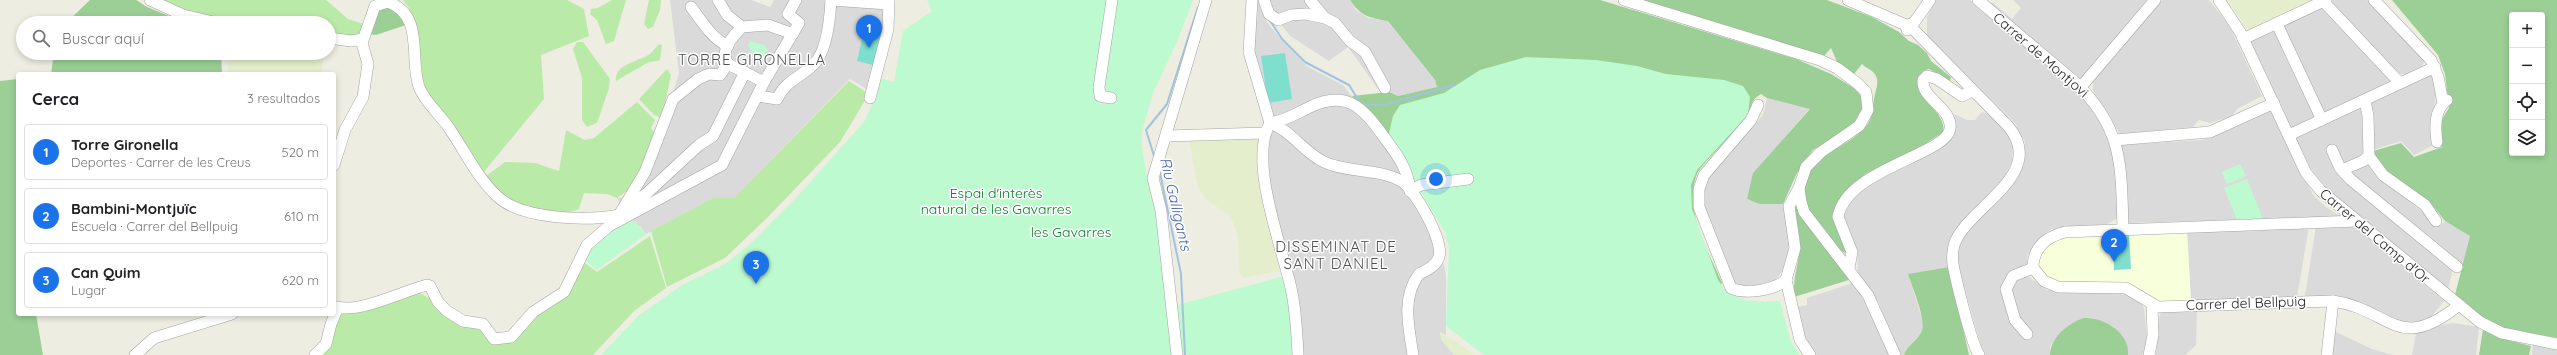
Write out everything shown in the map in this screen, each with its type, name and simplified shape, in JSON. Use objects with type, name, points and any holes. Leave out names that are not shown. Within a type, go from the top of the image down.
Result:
[{"type":"street","points":[[150,0],[187,16]]},
{"type":"street","points":[[718,0],[727,15],[742,27],[768,25],[793,34]]},
{"type":"street","points":[[336,158],[345,130],[363,98],[368,64],[363,39],[373,10],[378,4],[388,2],[401,9],[409,23],[416,47],[419,87],[451,131],[478,173],[505,202],[525,210],[563,218],[620,216],[722,165],[764,82],[799,23],[788,14],[796,0]]},
{"type":"street","points":[[758,96],[777,99],[783,87],[815,64],[828,28],[831,0],[888,2],[888,29],[870,98]]},
{"type":"street","points":[[1111,98],[1100,96],[1099,87],[1112,0]]},
{"type":"street","points":[[1177,355],[1161,211],[1153,178],[1206,0]]},
{"type":"street","points":[[1252,0],[1249,52],[1270,123],[1264,133],[1265,182],[1292,290],[1298,355]]},
{"type":"street","points":[[1264,0],[1269,14],[1278,20],[1284,16],[1299,14],[1325,18],[1335,23],[1350,41],[1365,52],[1385,88]]},
{"type":"street","points":[[1310,0],[1325,18]]},
{"type":"street","points":[[1624,0],[1820,60],[1837,68],[1863,88],[1869,104],[1865,119],[1859,126],[1812,159],[1801,177],[1799,188],[1789,206],[1795,248],[1786,280],[1800,340],[1810,355]]},
{"type":"street","points":[[1848,0],[1911,27],[2014,133],[2019,151],[2016,166],[2008,183],[1961,233],[1955,243],[1953,265],[1979,355]]},
{"type":"street","points":[[1911,27],[1930,0]]},
{"type":"street","name":"Carrer de Montjovi","points":[[1978,0],[2080,88],[2104,116],[2115,140],[2121,174],[2123,229]]},
{"type":"street","points":[[2080,88],[2155,0]]},
{"type":"street","name":"Carrer del Camp d'Or","points":[[2219,0],[2243,39],[2306,173],[2315,184],[2356,221],[2480,322],[2502,333],[2557,344]]},
{"type":"street","points":[[2374,0],[2428,56],[2435,67],[2445,102],[2437,117],[2437,142]]},
{"type":"street","points":[[2243,39],[2325,1],[2400,83]]},
{"type":"street","points":[[691,7],[708,31],[720,42],[728,46]]},
{"type":"street","points":[[2277,24],[2322,120]]},
{"type":"street","points":[[728,64],[725,52],[742,27]]},
{"type":"street","points":[[336,39],[352,41],[363,39]]},
{"type":"street","points":[[728,64],[764,82]]},
{"type":"street","points":[[620,216],[645,172],[673,99],[698,79],[709,74],[720,75],[728,64]]},
{"type":"street","points":[[2289,135],[2435,67]]},
{"type":"street","points":[[336,311],[338,307],[346,308],[378,302],[427,285],[430,286],[442,307],[459,319],[482,324],[494,339],[511,337],[533,312],[564,292],[587,245],[646,194],[699,145],[713,136],[745,72]]},
{"type":"street","points":[[1849,268],[1852,252],[1838,217],[1842,207],[1870,177],[1935,144],[1946,137],[1950,131],[1947,115],[1924,88],[1923,80],[1927,76],[1932,77],[1962,96],[1972,91]]},
{"type":"street","points":[[1270,123],[1279,122],[1319,103],[1346,100],[1352,102],[1376,126],[1400,158],[1408,175],[1410,190]]},
{"type":"street","points":[[2365,100],[2368,116],[2369,156],[2383,175],[2425,205],[2436,221]]},
{"type":"street","points":[[2115,140],[2203,131],[2210,132],[2274,103]]},
{"type":"street","points":[[1758,105],[1757,112],[1751,120],[1704,175],[1699,189],[1699,207],[1731,288],[1740,290],[1766,289],[1781,284],[1786,280]]},
{"type":"street","points":[[1270,123],[1283,129],[1303,150],[1323,162],[1399,180],[1410,190],[1436,234],[1440,249],[1440,256],[1433,266],[1416,277],[1408,300],[1408,321],[1413,355]]},
{"type":"street","points":[[1164,144],[1264,133]]},
{"type":"street","points":[[2332,150],[2342,170],[2350,179],[2457,267]]},
{"type":"street","points":[[2342,170],[2363,161],[2369,156]]},
{"type":"street","points":[[1410,190],[1420,185],[1468,179]]},
{"type":"street","points":[[1799,188],[1804,212],[1849,268],[1874,305],[1895,355]]},
{"type":"street","points":[[2149,355],[2153,335],[2152,305],[2138,294],[2126,288],[2058,286],[2044,281],[2033,268],[2035,256],[2040,246],[2052,236],[2065,232],[2356,221]]},
{"type":"street","points":[[2027,334],[2015,320],[2006,289],[2013,276],[2033,268]]},
{"type":"street","points":[[2327,355],[2333,301]]},
{"type":"street","name":"Carrer del Bellpuig","points":[[2152,305],[2164,307],[2333,301],[2360,308],[2388,325],[2402,329],[2429,325],[2459,305]]},
{"type":"street","points":[[135,355],[154,338],[226,316]]},
{"type":"street","points":[[315,355],[326,344],[330,324],[334,316]]},
{"type":"shaded area","points":[[670,0],[751,0],[770,7],[774,0],[889,0],[870,91],[850,79],[734,198],[713,198],[646,234],[640,226],[629,220],[617,198],[633,197],[655,154],[679,73]]},
{"type":"shaded area","points":[[1254,0],[1261,0],[1267,22],[1282,41],[1308,67],[1343,85],[1380,132],[1438,244],[1446,274],[1446,335],[1440,332],[1454,355],[1302,355],[1269,188],[1269,135],[1273,131],[1254,71]]},
{"type":"shaded area","points":[[1268,0],[1350,0],[1356,10],[1368,18],[1388,21],[1435,80],[1437,87],[1398,96],[1389,92],[1381,93],[1348,47],[1329,61],[1290,36],[1270,10]]},
{"type":"shaded area","points":[[1936,0],[1970,0],[2077,91],[2103,122],[2116,166],[2118,218],[2107,224],[2051,229],[2038,240],[2027,256],[2028,276],[2047,290],[2120,292],[2136,297],[2144,308],[2147,338],[2142,355],[2128,355],[2128,349],[2112,326],[2092,318],[2069,325],[2050,346],[2050,355],[1986,355],[1982,349],[1957,263],[1959,246],[1967,233],[2017,179],[2024,160],[2025,142],[2015,123],[1927,36],[1927,17]]},
{"type":"shaded area","points":[[2013,0],[2150,0],[2083,79],[2079,79],[1989,4],[1992,2],[2012,19],[2021,8]]},
{"type":"shaded area","points":[[2162,0],[2209,0],[2230,27],[2262,96],[2237,109],[2232,116],[2210,123],[2199,120],[2193,127],[2120,134],[2096,97],[2093,90],[2093,81]]},
{"type":"shaded area","points":[[2228,0],[2311,0],[2251,29],[2245,27]]},
{"type":"shaded area","points":[[2332,0],[2367,0],[2425,59],[2421,69],[2405,75],[2396,72],[2330,2]]},
{"type":"shaded area","points":[[2322,6],[2392,80],[2323,115],[2281,25]]},
{"type":"shaded area","points":[[2274,28],[2316,117],[2290,129],[2249,41]]},
{"type":"shaded area","name":"TORRE GIRONELLA","points":[[864,31],[881,35],[873,65],[857,61]]},
{"type":"shaded area","points":[[1285,53],[1292,99],[1268,103],[1261,56]]},
{"type":"shaded area","points":[[228,60],[323,60],[321,72],[228,72]]},
{"type":"shaded area","points":[[2433,72],[2436,95],[2430,127],[2434,145],[2414,155],[2401,141],[2372,150],[2371,103],[2373,99]]},
{"type":"shaded area","points":[[1767,98],[1810,108],[1754,173],[1747,199],[1759,204],[1783,204],[1790,238],[1786,267],[1773,282],[1761,286],[1740,287],[1732,282],[1704,210],[1704,187],[1707,179],[1763,115]]},
{"type":"shaded area","points":[[2359,106],[2363,109],[2369,162],[2375,174],[2440,226],[2445,221],[2471,236],[2462,268],[2453,268],[2448,289],[2329,191],[2311,169],[2295,137]]},
{"type":"shaded area","points":[[2270,108],[2313,195],[2327,208],[2342,217],[2127,223],[2121,145],[2203,140]]},
{"type":"shaded area","points":[[1982,112],[1988,114],[2006,131],[2013,144],[2012,162],[2002,181],[1972,212],[1949,267],[1908,274],[1924,325],[1921,334],[1906,349],[1904,355],[1900,355],[1878,301],[1858,273],[1857,252],[1843,217],[1845,208],[1871,179],[1954,130],[1954,114],[1967,120],[1975,120]]},
{"type":"shaded area","points":[[1258,139],[1284,270],[1242,278],[1239,269],[1238,236],[1231,217],[1207,200],[1198,188],[1189,140]]},
{"type":"shaded area","points":[[2309,226],[2297,297],[2191,301],[2187,231]]},
{"type":"shaded area","points":[[2316,226],[2355,227],[2444,301],[2431,317],[2407,325],[2387,320],[2364,303],[2350,299],[2305,296]]},
{"type":"shaded area","points":[[2187,231],[2191,301],[2157,301],[2129,283],[2056,282],[2045,276],[2039,268],[2039,256],[2043,247],[2060,237]]},
{"type":"shaded area","points":[[2113,235],[2129,235],[2131,269],[2114,270]]},
{"type":"shaded area","points":[[1853,283],[1861,295],[1890,355],[1817,355],[1801,334],[1797,307],[1807,305],[1807,298]]},
{"type":"shaded area","points":[[2197,309],[2196,345],[2185,355],[2156,355],[2160,314],[2165,310]]},
{"type":"shaded area","points":[[2453,323],[2479,327],[2476,355],[2412,355],[2416,334],[2436,326]]},
{"type":"shaded area","points":[[2334,331],[2372,349],[2393,355],[2332,355]]},
{"type":"shaded area","points":[[1440,332],[1463,346],[1473,355],[1454,355],[1441,340]]},
{"type":"shaded area","points":[[2533,345],[2557,349],[2557,355],[2532,355]]},
{"type":"green space","points":[[90,0],[136,0],[147,7],[169,16],[73,16]]},
{"type":"green space","points":[[160,0],[326,0],[348,19],[364,24],[357,37],[336,35],[336,16],[202,16]]},
{"type":"green space","points":[[403,0],[567,0],[584,9],[589,36],[541,55],[544,99],[483,173],[423,86],[418,33],[409,8]]},
{"type":"green space","points":[[612,0],[626,0],[614,41],[606,44],[597,20],[590,14],[591,9],[598,8]]},
{"type":"green space","points":[[649,0],[661,0],[660,10],[653,27],[648,29],[644,24]]},
{"type":"green space","name":"Espai d'interès natural de les Gavarres","points":[[927,0],[1193,0],[1177,42],[1153,93],[1142,131],[1142,148],[1148,183],[1178,305],[1284,276],[1291,313],[1295,355],[601,355],[638,316],[682,285],[725,264],[749,245],[794,200],[864,122],[875,99],[879,78],[894,82],[903,31],[932,11]]},
{"type":"green space","points":[[1350,0],[1600,0],[1796,59],[1831,74],[1854,88],[1861,96],[1864,106],[1860,118],[1844,131],[1813,150],[1797,173],[1783,204],[1759,204],[1747,199],[1753,173],[1810,109],[1767,98],[1761,94],[1753,100],[1751,115],[1705,163],[1697,174],[1693,188],[1695,216],[1699,230],[1722,283],[1718,289],[1388,138],[1352,96],[1389,92],[1398,96],[1437,87],[1435,80],[1388,21],[1376,19],[1362,13]]},
{"type":"green space","points":[[1638,0],[1827,0],[1872,17],[1899,32],[1909,41],[1918,45],[1927,53],[1931,61],[1951,77],[1950,81],[1929,69],[1923,71],[1918,80],[1922,94],[1940,118],[1943,125],[1943,132],[1919,148],[1865,174],[1837,203],[1833,217],[1847,252],[1845,253],[1840,250],[1827,235],[1811,212],[1804,190],[1806,177],[1813,166],[1822,158],[1858,135],[1869,122],[1877,86],[1877,79],[1874,73],[1862,64],[1854,74],[1838,64],[1831,48],[1824,56]]},
{"type":"green space","points":[[2392,0],[2557,0],[2557,338],[2503,328],[2480,316],[2455,295],[2470,236],[2445,221],[2429,201],[2380,167],[2373,151],[2401,143],[2414,157],[2442,147],[2440,126],[2449,108],[2445,74],[2438,55]]},
{"type":"green space","points":[[385,7],[393,7],[406,25],[376,35],[369,34],[379,10]]},
{"type":"green space","points":[[750,41],[764,45],[768,50],[760,62],[748,46]]},
{"type":"green space","points":[[577,42],[583,42],[610,79],[609,88],[597,123],[587,127],[582,120],[582,78],[573,49]]},
{"type":"green space","points":[[659,44],[662,45],[660,60],[647,63],[616,81],[616,75],[623,67],[650,54]]},
{"type":"green space","points":[[1526,57],[1596,60],[1637,66],[1666,74],[1724,80],[1743,86],[1750,97],[1748,115],[1697,170],[1691,185],[1692,209],[1718,280],[1730,293],[1745,300],[1780,301],[1790,339],[1799,355],[1484,355],[1446,326],[1449,248],[1445,232],[1388,138],[1393,116],[1400,105],[1444,93],[1480,70]]},
{"type":"green space","points":[[53,60],[221,60],[222,72],[51,72]]},
{"type":"green space","points":[[667,69],[671,75],[662,118],[654,115],[639,99]]},
{"type":"green space","points":[[16,79],[16,316],[36,316],[43,355],[0,355],[0,81]]},
{"type":"green space","points":[[849,81],[869,94],[840,142],[767,218],[725,258],[667,287],[651,231],[713,198],[734,198]]},
{"type":"green space","points":[[637,102],[655,120],[651,128],[656,134],[646,162],[638,178],[617,198],[607,194],[584,193],[579,209],[565,214],[516,203],[504,196],[486,176],[505,162],[535,163],[559,171],[566,130],[585,140],[594,138]]},
{"type":"green space","points":[[2240,164],[2246,176],[2227,184],[2222,172]]},
{"type":"green space","points":[[2247,179],[2263,220],[2237,220],[2224,188]]},
{"type":"green space","points":[[1798,206],[1852,279],[1794,297],[1799,242],[1794,208]]},
{"type":"green space","points":[[629,220],[635,221],[646,234],[597,270],[582,258],[594,241]]},
{"type":"green space","points":[[650,236],[666,288],[634,311],[593,355],[319,355],[339,314],[418,292],[476,324],[498,343],[556,297],[581,260],[597,272]]},
{"type":"green space","points":[[1949,267],[1969,355],[1904,355],[1907,349],[1919,336],[1923,328],[1921,313],[1908,274]]},
{"type":"green space","points":[[2084,318],[2100,320],[2107,323],[2120,333],[2128,347],[2128,355],[2050,355],[2053,343],[2061,332],[2066,327]]},
{"type":"green space","points":[[2483,329],[2504,339],[2531,346],[2529,355],[2479,355]]},
{"type":"waterway","name":"Riu Galligants","points":[[1155,159],[1146,130],[1167,104],[1198,7]]},
{"type":"waterway","points":[[1269,19],[1282,39],[1305,62],[1349,85],[1361,104],[1384,105],[1455,85]]},
{"type":"waterway","name":"Riu Galligants","points":[[1160,173],[1181,274],[1185,355]]},
{"type":"place","name":"Torre Gironella","points":[[869,48]]},
{"type":"place","name":"Bambini-Montjuïc","points":[[2114,262]]},
{"type":"place","name":"Can Quim","points":[[756,284]]},
{"type":"district","name":"TORRE GIRONELLA","points":[[752,59]]},
{"type":"district","name":"DISSEMINAT DE SANT DANIEL","points":[[1336,254]]},
{"type":"park label","name":"les Gavarres","points":[[1071,232]]}]
